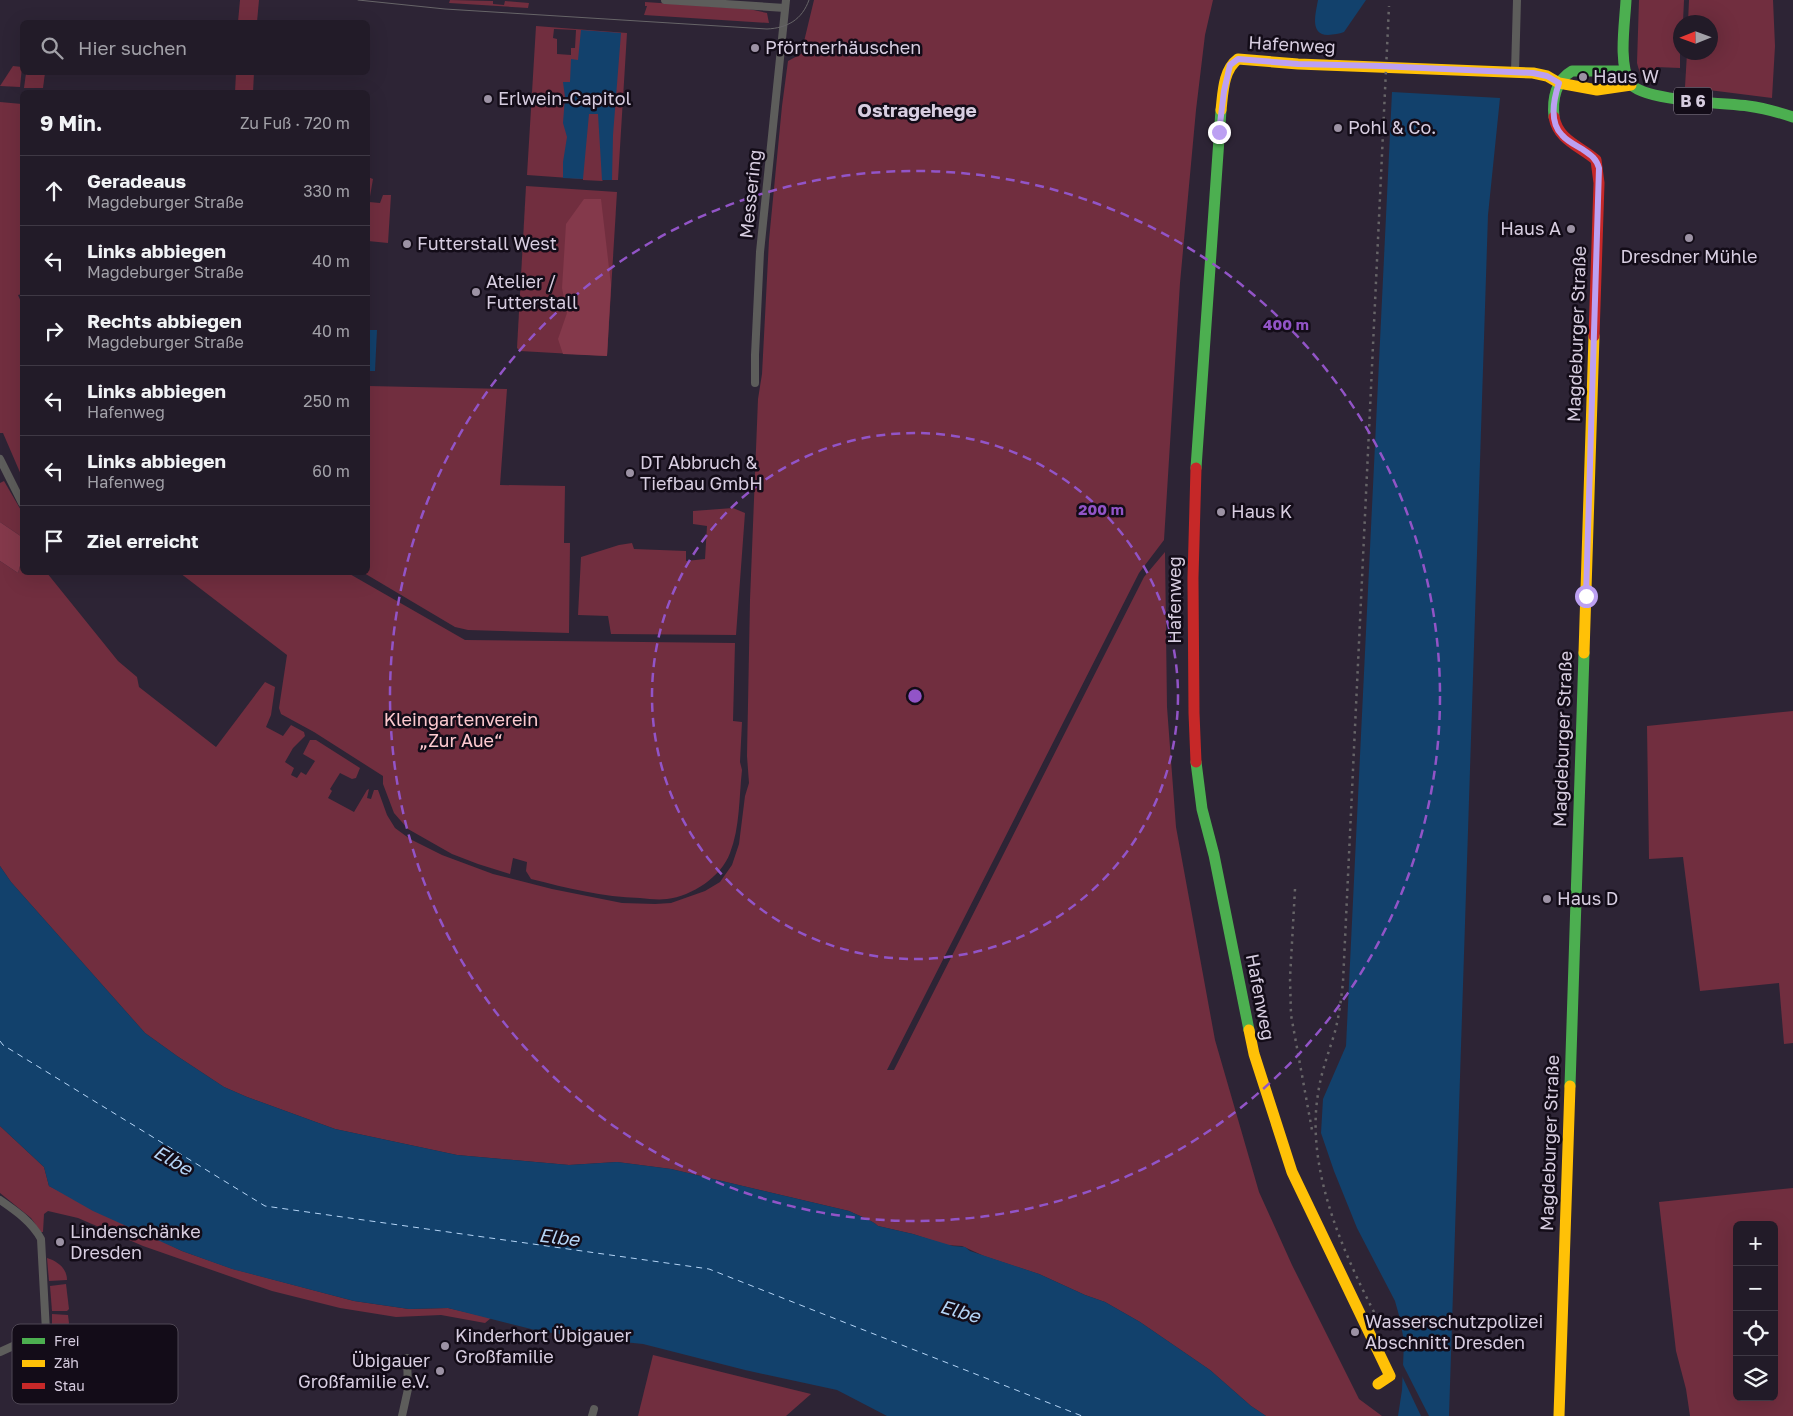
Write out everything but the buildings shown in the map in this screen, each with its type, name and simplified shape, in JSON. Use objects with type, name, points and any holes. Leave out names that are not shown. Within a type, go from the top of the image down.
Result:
[{"type":"street","points":[[665,0],[786,4]]},
{"type":"street","points":[[1514,72],[1517,0]]},
{"type":"street","points":[[1625,71],[1572,71],[1566,73],[1559,83],[1597,90],[1631,85],[1625,71],[1626,0]]},
{"type":"street","name":"Messering","points":[[755,383],[756,306],[761,242],[786,4]]},
{"type":"street","name":"Hafenweg","points":[[1378,1384],[1390,1376],[1292,1172],[1254,1054],[1214,855],[1206,831],[1199,796],[1194,710],[1192,540],[1194,485],[1219,132],[1224,91],[1230,65],[1238,59],[1298,64],[1533,73],[1547,76],[1559,83]]},
{"type":"street","name":"Magdeburger Straße","points":[[1559,83],[1554,106],[1559,131],[1596,160],[1600,183],[1559,1416]]},
{"type":"street","name":"B 6","points":[[1631,85],[1635,89],[1654,95],[1755,108],[1793,117]]},
{"type":"street","points":[[0,458],[20,499]]},
{"type":"street","points":[[0,1200],[36,1230],[41,1239],[46,1324]]},
{"type":"street","points":[[0,1352],[12,1347]]},
{"type":"street","points":[[402,1416],[408,1389],[407,1358]]},
{"type":"green space","points":[[240,0],[259,0],[257,20],[238,20]]},
{"type":"green space","points":[[450,0],[493,1],[493,4],[504,5],[505,1],[529,3],[528,8],[449,3]]},
{"type":"green space","points":[[814,0],[1213,0],[1205,35],[1196,110],[1180,283],[1164,540],[1139,573],[887,1070],[894,1070],[1144,577],[1165,552],[1167,707],[1176,827],[1215,1040],[1259,1192],[1292,1265],[1359,1399],[1382,1416],[1266,1416],[1251,1406],[1210,1370],[1140,1322],[1105,1302],[1039,1274],[984,1256],[962,1246],[946,1245],[913,1234],[878,1226],[849,1211],[671,1169],[617,1162],[569,1165],[457,1155],[335,1129],[247,1097],[224,1087],[145,1033],[11,882],[0,866],[0,561],[18,573],[20,566],[20,575],[49,575],[118,661],[137,677],[139,687],[216,747],[265,682],[275,687],[271,715],[266,727],[283,736],[291,725],[304,732],[305,736],[293,748],[285,762],[294,768],[291,775],[297,778],[301,772],[306,775],[315,761],[303,754],[310,740],[316,740],[360,768],[356,778],[352,779],[340,773],[330,789],[332,791],[328,798],[354,812],[367,790],[369,789],[367,798],[371,799],[374,790],[378,790],[387,815],[395,828],[410,839],[442,855],[493,874],[552,889],[622,903],[671,903],[705,891],[720,882],[732,865],[739,844],[745,796],[749,783],[747,756],[750,600],[758,399],[762,374],[769,240],[788,61],[801,54]]},
{"type":"green space","points":[[1639,0],[1684,0],[1683,15],[1673,15],[1673,60],[1680,60],[1680,68],[1656,67],[1654,84],[1647,81],[1639,71],[1637,63]]},
{"type":"green space","points":[[1689,0],[1773,0],[1775,46],[1772,98],[1685,87],[1687,60],[1718,60],[1718,15],[1688,15]]},
{"type":"green space","points":[[645,2],[749,9],[767,13],[769,23],[644,15],[647,6],[645,6]]},
{"type":"green space","points":[[536,26],[627,33],[618,180],[583,180],[527,175]],"holes":[[[554,29],[576,30],[575,48],[571,48],[571,55],[557,54],[557,39],[553,38]]]},
{"type":"green space","points":[[13,66],[20,67],[20,87],[0,86]]},
{"type":"green space","points":[[26,75],[45,75],[43,88],[24,88]]},
{"type":"green space","points":[[236,75],[254,75],[253,90],[235,90]]},
{"type":"green space","points":[[0,102],[20,104],[20,294],[18,295],[20,300],[20,472],[3,433],[0,433]]},
{"type":"green space","points":[[370,178],[373,179],[370,196]]},
{"type":"green space","points":[[526,186],[617,192],[607,356],[520,351],[517,348]]},
{"type":"green space","points":[[383,195],[391,195],[388,243],[370,241],[370,202],[380,203]]},
{"type":"green space","points":[[370,386],[507,389],[500,485],[565,486],[564,543],[570,543],[569,633],[468,630],[455,627],[367,575],[370,575]]},
{"type":"green space","points":[[4,481],[20,509],[20,536],[0,522],[0,483]]},
{"type":"green space","points":[[733,508],[745,513],[736,635],[611,634],[608,616],[578,615],[581,557],[619,545],[632,543],[634,549],[686,551],[686,561],[705,559],[707,526],[693,524],[693,511]]},
{"type":"green space","name":"Kleingartenverein „Zur Aue“","points":[[183,575],[351,575],[465,640],[735,643],[733,721],[742,722],[740,762],[742,770],[736,833],[726,862],[713,877],[696,889],[677,897],[657,899],[599,894],[531,879],[526,871],[527,862],[513,858],[510,874],[452,854],[408,829],[394,813],[383,784],[383,776],[314,732],[281,714],[279,708],[287,655]]},
{"type":"green space","points":[[1793,711],[1793,1043],[1784,1044],[1779,983],[1700,991],[1683,857],[1649,859],[1647,726]]},
{"type":"green space","points":[[0,1126],[44,1167],[49,1186],[182,1251],[233,1269],[354,1301],[409,1309],[448,1308],[491,1318],[485,1323],[441,1315],[396,1317],[340,1308],[272,1291],[143,1246],[78,1218],[48,1211],[44,1214],[43,1232],[41,1232],[31,1218],[0,1193]]},
{"type":"green space","points":[[1793,1188],[1793,1416],[1690,1416],[1686,1389],[1676,1351],[1659,1202]]},
{"type":"green space","points":[[47,1258],[61,1266],[67,1276],[67,1280],[49,1281]]},
{"type":"green space","points":[[66,1284],[69,1309],[67,1311],[52,1311],[50,1286]]},
{"type":"green space","points":[[52,1314],[68,1315],[69,1324],[52,1324]]},
{"type":"green space","points":[[653,1355],[811,1394],[786,1416],[638,1416]]},
{"type":"shaded area","points":[[584,199],[601,199],[611,285],[607,356],[563,354],[558,339],[567,313],[562,288],[566,224]]},
{"type":"shaded area","points":[[0,522],[20,536],[20,566],[18,573],[0,561]]},
{"type":"water","points":[[1318,0],[1366,0],[1344,32],[1328,35],[1322,34],[1316,27],[1315,16]]},
{"type":"water","points":[[581,30],[621,33],[613,135],[612,180],[602,180],[598,114],[589,114],[583,179],[563,178],[563,162],[567,137],[563,123],[565,97],[563,82],[570,82],[571,59],[578,60]]},
{"type":"water","points":[[1392,92],[1500,98],[1488,215],[1449,1416],[1398,1416],[1402,1390],[1404,1342],[1400,1319],[1395,1301],[1357,1228],[1321,1133],[1323,1099],[1346,1046]]},
{"type":"water","points":[[370,330],[377,330],[375,371],[370,371]]},
{"type":"water","name":"Elbe","points":[[0,866],[11,882],[145,1033],[224,1087],[247,1097],[335,1129],[457,1155],[569,1165],[617,1162],[671,1169],[849,1211],[878,1226],[953,1246],[965,1247],[970,1251],[1039,1274],[1105,1302],[1140,1322],[1210,1370],[1251,1406],[1266,1416],[887,1416],[837,1390],[745,1370],[643,1344],[576,1337],[535,1330],[448,1308],[409,1309],[354,1301],[232,1269],[182,1251],[93,1211],[49,1186],[44,1167],[0,1126]]},
{"type":"pier","points":[[1401,1361],[1429,1416],[1421,1416],[1401,1374]]},
{"type":"ferry route","points":[[0,1041],[3,1045],[265,1206],[709,1269],[1082,1416]]},
{"type":"tram line","points":[[358,0],[445,9],[767,29],[781,27],[793,22],[802,13],[809,0]]},
{"type":"railway","points":[[1374,1312],[1350,1261],[1329,1206],[1317,1150],[1316,1122],[1319,1086],[1334,1035],[1343,982],[1389,6]]},
{"type":"railway","points":[[1295,889],[1290,978],[1291,1015],[1312,1130]]},
{"type":"traffic: fast","points":[[1626,0],[1623,43],[1624,65],[1630,83],[1637,89],[1650,94],[1685,100],[1760,108],[1793,117]]},
{"type":"traffic: fast","points":[[1554,117],[1556,91],[1562,79],[1572,71],[1625,71]]},
{"type":"traffic: fast","points":[[1196,468],[1221,110]]},
{"type":"traffic: fast","points":[[1570,1086],[1584,653]]},
{"type":"traffic: fast","points":[[1196,762],[1202,809],[1214,855],[1249,1030]]},
{"type":"traffic: slow","points":[[1221,110],[1223,89],[1227,75],[1229,69],[1238,59],[1298,64],[1533,73],[1547,76],[1559,83],[1597,90],[1631,85]]},
{"type":"traffic: slow","points":[[1584,653],[1594,336]]},
{"type":"traffic: slow","points":[[1249,1030],[1254,1054],[1292,1172],[1390,1376],[1378,1384]]},
{"type":"traffic: slow","points":[[1559,1416],[1570,1086]]},
{"type":"traffic: jam","points":[[1554,117],[1556,125],[1565,137],[1596,160],[1599,183],[1594,336]]},
{"type":"traffic: jam","points":[[1196,468],[1193,578],[1196,762]]},
{"type":"place","name":"Pförtnerhäuschen","points":[[755,48]]},
{"type":"place","name":"Haus W","points":[[1583,77]]},
{"type":"place","name":"Erlwein-Capitol","points":[[488,99]]},
{"type":"place","name":"Pohl & Co.","points":[[1338,128]]},
{"type":"place","name":"Haus A","points":[[1571,229]]},
{"type":"place","name":"Dresdner Mühle","points":[[1689,238]]},
{"type":"place","name":"Futterstall West","points":[[407,244]]},
{"type":"place","name":"Atelier / Futterstall","points":[[476,292]]},
{"type":"place","name":"DT Abbruch & Tiefbau GmbH","points":[[630,473]]},
{"type":"place","name":"Haus K","points":[[1221,512]]},
{"type":"place","name":"Haus D","points":[[1547,899]]},
{"type":"place","name":"Lindenschänke Dresden","points":[[60,1242]]},
{"type":"place","name":"Wasserschutzpolizei Abschnitt Dresden","points":[[1355,1332]]},
{"type":"place","name":"Kinderhort Übigauer Großfamilie","points":[[445,1346]]},
{"type":"place","name":"Übigauer Großfamilie e.V.","points":[[440,1371]]},
{"type":"district","name":"Ostragehege","points":[[917,110]]},
{"type":"route","points":[[1219,132],[1224,91],[1230,65],[1238,59],[1298,64],[1533,73],[1547,76],[1559,83],[1555,95],[1554,114],[1559,131],[1596,160],[1599,168],[1600,183],[1586,596]]}]
